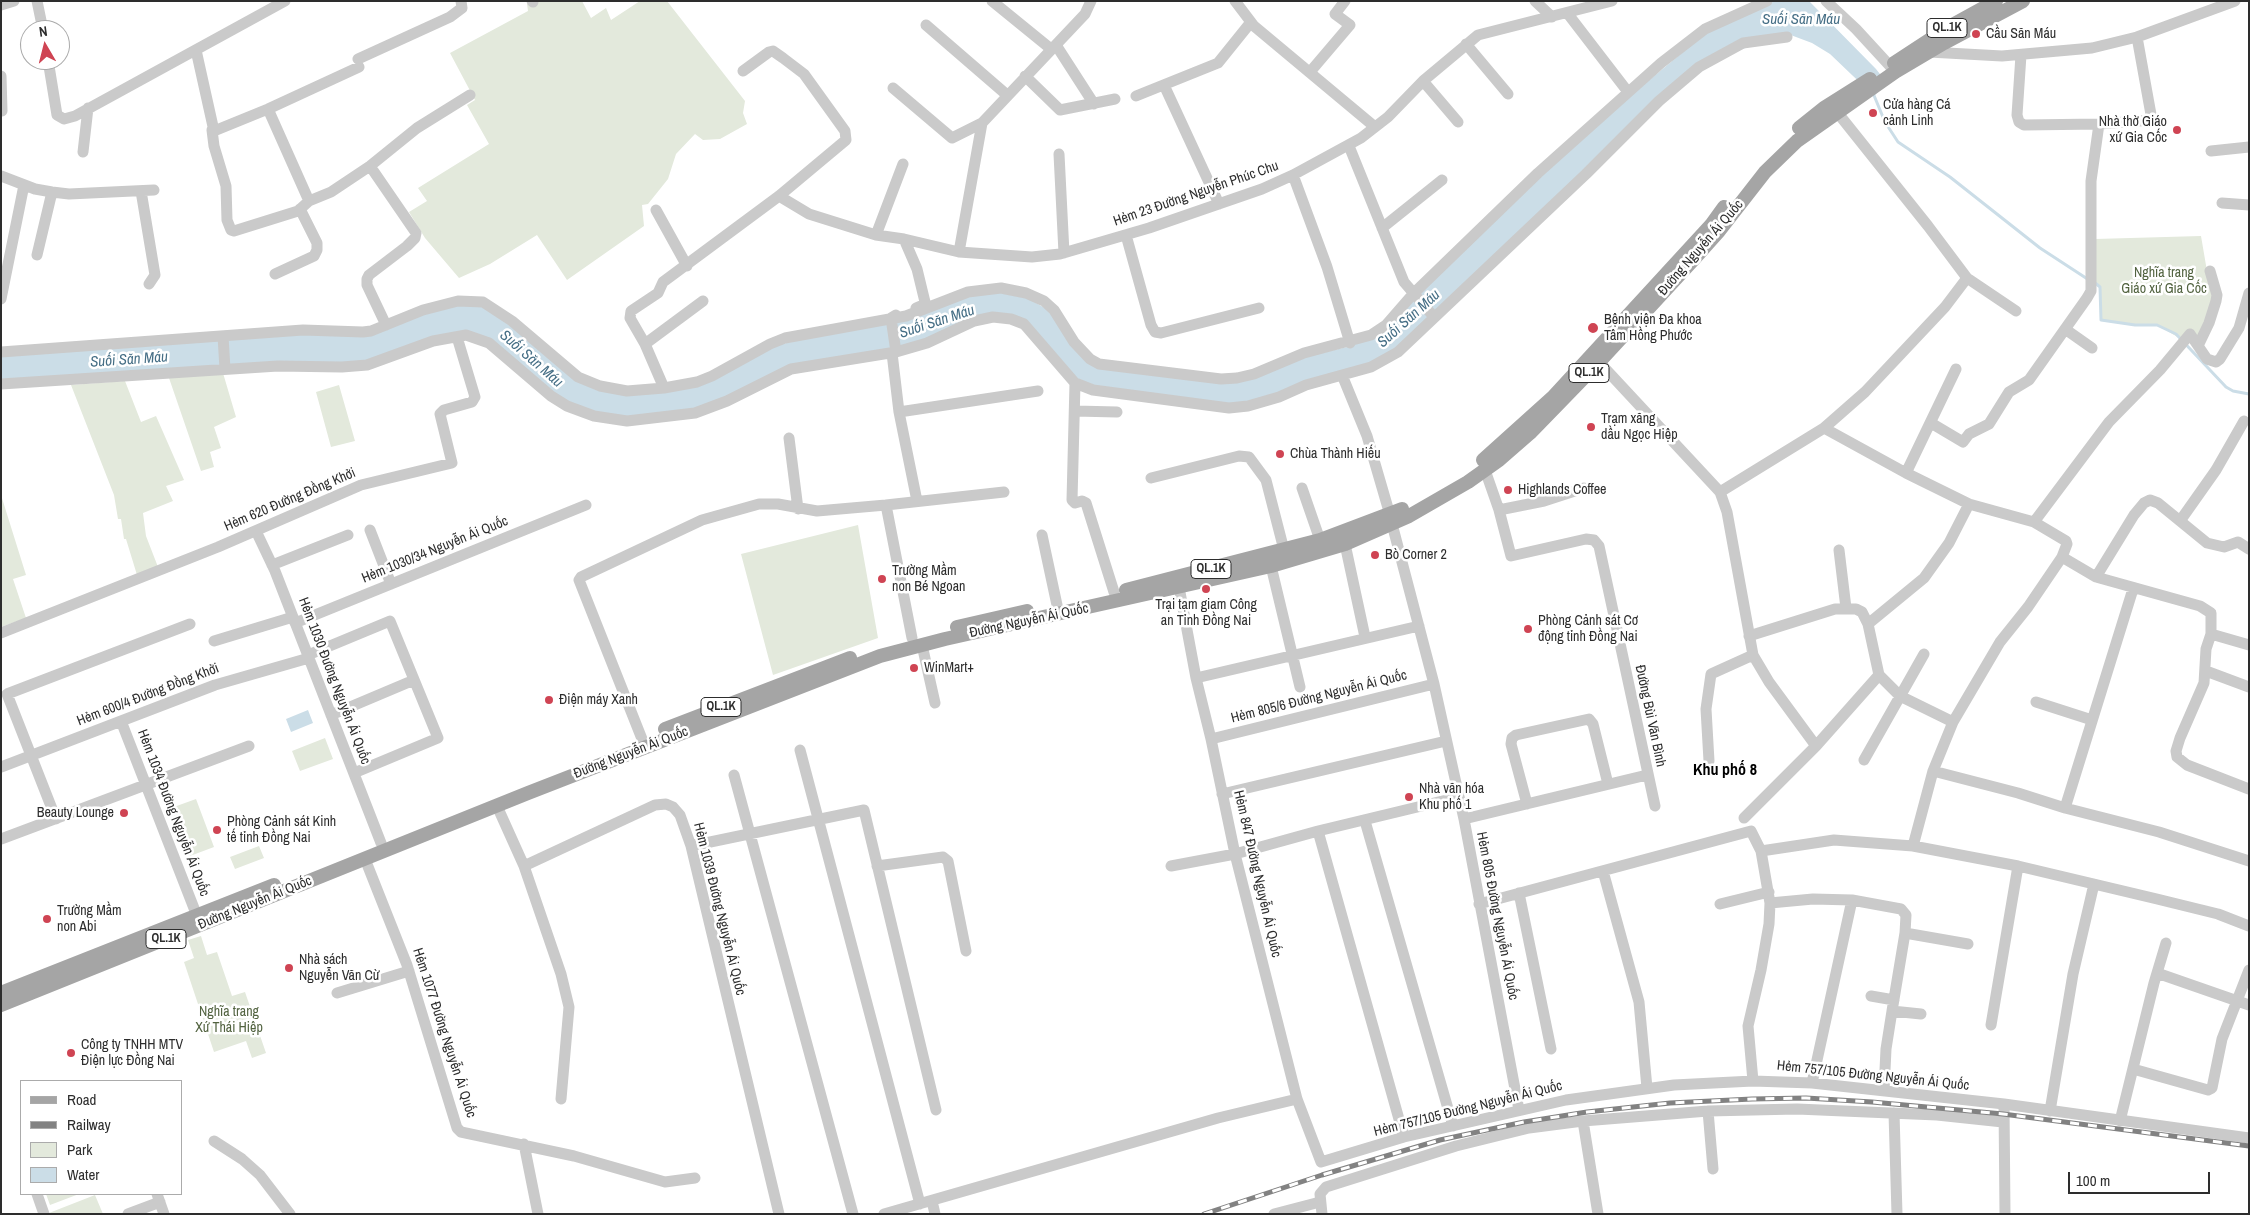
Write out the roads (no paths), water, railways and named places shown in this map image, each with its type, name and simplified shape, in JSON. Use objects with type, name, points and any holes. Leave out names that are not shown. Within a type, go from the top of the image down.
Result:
[{"type":"main road","name":"QL.1K","points":[[1892,69],[1949,27],[1996,1]]},
{"type":"main road","name":"QL.1K","points":[[1929,52],[2023,1]]},
{"type":"main road","name":"Đường Nguyễn Ái Quốc","points":[[383,847],[497,806],[526,789],[917,641],[1179,588],[1271,566],[1345,544],[1483,466],[1530,433],[1599,362],[1697,248],[1765,172],[1797,140],[1837,112],[1856,95],[1892,69],[1929,52]]},
{"type":"main road","name":"Đường Nguyễn Ái Quốc","points":[[1483,466],[1553,397],[1697,248],[1749,179],[1802,125],[1824,108],[1856,95]]},
{"type":"main road","name":"Đường Nguyễn Ái Quốc","points":[[1,1004],[526,789],[642,739],[832,664],[1057,605],[1284,550],[1391,519]]},
{"type":"main road","name":"Đường Nguyễn Ái Quốc","points":[[1,992],[197,916],[338,865]]},
{"type":"street","points":[[1,5],[14,1]]},
{"type":"street","points":[[37,1],[41,20]]},
{"type":"street","points":[[50,70],[57,115],[64,119],[88,108],[284,1]]},
{"type":"street","points":[[992,1],[1054,47],[1094,104]]},
{"type":"street","points":[[894,88],[952,138],[982,123],[1085,14],[1091,1]]},
{"type":"street","points":[[1234,1],[1251,22],[1375,127]]},
{"type":"street","points":[[1310,72],[1350,25],[1335,14],[1345,1]]},
{"type":"street","points":[[1535,1],[1552,17]]},
{"type":"street","name":"Hẻm 23 Đường Nguyễn Phúc Chu","points":[[779,196],[809,214],[876,235],[904,239],[959,252],[1032,257],[1064,253],[1126,235],[1219,204],[1293,176],[1349,146],[1375,127],[1466,44],[1485,32],[1568,14],[1612,1]]},
{"type":"street","points":[[1,352],[303,330],[363,332],[423,310],[458,301],[483,302],[512,321],[578,376],[600,386],[627,391],[664,388],[697,382],[785,338],[906,316],[968,292],[1001,288],[1026,293],[1044,301],[1054,310],[1074,342],[1090,359],[1099,364],[1221,379],[1237,378],[1254,374],[1304,354],[1371,336],[1386,325],[1413,294],[1538,173],[1628,92],[1705,29],[1767,1]]},
{"type":"street","points":[[1929,52],[1986,56],[2021,55],[2092,48],[2137,37],[2235,1]]},
{"type":"street","points":[[1828,2],[1856,29],[1892,69]]},
{"type":"street","points":[[212,130],[268,109],[450,17],[462,5]]},
{"type":"street","points":[[1568,14],[1628,92]]},
{"type":"street","points":[[1136,96],[1218,63],[1251,22]]},
{"type":"street","points":[[926,26],[1007,96]]},
{"type":"street","points":[[1,384],[278,366],[342,367],[368,365],[434,341],[466,336],[489,343],[551,396],[567,406],[594,416],[627,421],[695,413],[727,401],[791,369],[894,352],[926,343],[974,321],[994,317],[1011,319],[1024,324],[1075,382],[1093,390],[1229,408],[1264,401],[1370,367],[1398,352],[1586,174],[1659,101],[1699,67],[1742,43],[1787,37]]},
{"type":"street","points":[[2021,55],[2017,115],[2019,122],[2024,125],[2099,124],[2152,120],[2137,37]]},
{"type":"street","points":[[1466,44],[1508,94]]},
{"type":"street","points":[[196,50],[214,146],[226,186],[227,220],[231,230],[234,231],[266,222],[331,192],[370,166],[417,128],[470,96]]},
{"type":"street","points":[[664,388],[645,344],[630,318],[631,311],[658,293],[663,282],[779,196],[846,140],[845,131],[804,74],[773,51],[743,72]]},
{"type":"street","points":[[1,76],[2,111]]},
{"type":"street","points":[[1025,76],[1060,110],[1115,99]]},
{"type":"street","points":[[1424,81],[1458,122]]},
{"type":"street","points":[[1164,85],[1219,204]]},
{"type":"street","points":[[83,152],[88,108]]},
{"type":"street","points":[[268,109],[304,205],[317,250],[314,256],[275,274]]},
{"type":"street","points":[[1837,112],[1967,278],[2016,312]]},
{"type":"street","points":[[959,252],[982,123]]},
{"type":"street","points":[[1930,423],[1962,442],[1969,434],[1983,428],[1994,418],[2009,392],[2029,380],[2084,305],[2091,290],[2091,181],[2099,124]]},
{"type":"street","points":[[1349,146],[1404,282],[1434,318]]},
{"type":"street","points":[[2211,151],[2249,147]]},
{"type":"street","points":[[1059,154],[1064,253]]},
{"type":"street","points":[[876,235],[903,164]]},
{"type":"street","points":[[370,166],[416,233],[416,238],[369,275],[367,279],[367,285],[386,325]]},
{"type":"street","points":[[1,176],[24,185],[69,194],[154,190]]},
{"type":"street","points":[[1293,176],[1327,267],[1350,343]]},
{"type":"street","points":[[1382,228],[1442,180]]},
{"type":"street","points":[[1,299],[24,185]]},
{"type":"street","points":[[141,191],[155,275],[149,284]]},
{"type":"street","points":[[37,255],[52,192]]},
{"type":"street","points":[[2222,203],[2249,205]]},
{"type":"street","points":[[656,210],[687,266]]},
{"type":"street","points":[[1126,235],[1151,325],[1155,332],[1160,333],[1259,308]]},
{"type":"street","points":[[891,318],[925,304],[918,269],[904,239]]},
{"type":"street","points":[[2198,346],[2209,323],[2217,295],[2210,271]]},
{"type":"street","points":[[1720,492],[1824,428],[1865,392],[1945,307],[1967,278]]},
{"type":"street","points":[[2034,522],[2108,422],[2160,370],[2190,334],[2211,361],[2220,359],[2239,328],[2248,300]]},
{"type":"street","points":[[645,344],[703,301]]},
{"type":"street","points":[[891,318],[899,412],[917,501]]},
{"type":"street","points":[[2065,329],[2092,348]]},
{"type":"street","points":[[223,336],[226,369]]},
{"type":"street","name":"Hẻm 620 Đường Đồng Khởi","points":[[1,634],[256,531],[361,485],[452,463],[440,414],[444,410],[472,402],[475,397],[457,337]]},
{"type":"street","points":[[1599,362],[1720,492],[1727,512],[1748,636],[1753,655],[1769,682],[1816,746]]},
{"type":"street","points":[[1906,473],[1956,369]]},
{"type":"street","name":"Hẻm 805 Đường Nguyễn Ái Quốc","points":[[1342,375],[1367,436],[1391,519],[1434,684],[1464,819],[1519,1110]]},
{"type":"street","points":[[1075,382],[1072,500],[1086,503],[1114,592]]},
{"type":"street","points":[[899,412],[1038,391]]},
{"type":"street","points":[[1075,411],[1117,412]]},
{"type":"street","points":[[2180,521],[2216,470],[2244,421]]},
{"type":"street","points":[[1824,428],[1906,473],[1969,504],[2034,522],[2066,541],[2066,549],[2062,557],[2028,608],[2000,642],[1953,722],[1933,771],[1913,846]]},
{"type":"street","points":[[789,438],[798,509]]},
{"type":"street","points":[[1150,478],[1239,456],[1248,457],[1266,480],[1284,550]]},
{"type":"street","name":"Đường Bùi Văn Bình","points":[[1483,466],[1499,510],[1511,556],[1586,539],[1594,540],[1599,546],[1655,806]]},
{"type":"street","points":[[1302,488],[1320,540]]},
{"type":"street","points":[[1499,510],[1544,501],[1584,488]]},
{"type":"street","points":[[642,739],[580,585],[580,578],[702,520],[734,510],[769,503],[798,509],[825,511],[1004,492]]},
{"type":"street","points":[[2096,577],[2144,503],[2150,500],[2158,503],[2207,543],[2224,547],[2238,542],[2249,549]]},
{"type":"street","points":[[1868,624],[1924,578],[1949,543],[1969,504]]},
{"type":"street","name":"Hẻm 1030/34 Nguyễn Ái Quốc","points":[[214,641],[294,620],[390,584],[586,505]]},
{"type":"street","points":[[886,505],[917,641],[935,703]]},
{"type":"street","points":[[370,530],[390,584]]},
{"type":"street","name":"Hẻm 1030 Đường Nguyễn Ái Quốc","points":[[256,531],[272,565],[383,847]]},
{"type":"street","points":[[272,565],[348,535]]},
{"type":"street","points":[[1042,535],[1057,605]]},
{"type":"street","points":[[1345,544],[1365,637]]},
{"type":"street","points":[[1838,550],[1846,608]]},
{"type":"street","points":[[2062,557],[2096,577],[2133,589],[2200,606],[2209,611],[2212,617],[2211,634],[2206,649],[2204,683],[2180,738],[2176,751],[2177,757],[2187,765],[2249,789]]},
{"type":"street","points":[[1271,566],[1300,687]]},
{"type":"street","name":"Hẻm 847 Đường Nguyễn Ái Quốc","points":[[1179,588],[1196,678],[1235,854],[1297,1099],[1321,1162]]},
{"type":"street","points":[[2065,808],[2133,589]]},
{"type":"street","points":[[1748,636],[1827,611],[1846,608],[1856,609],[1862,612],[1868,624],[1879,676],[1900,696],[1953,722]]},
{"type":"street","name":"Hẻm 600/4 Đường Đồng Khởi","points":[[1,767],[223,682],[308,656],[390,622],[414,680]]},
{"type":"street","points":[[56,820],[7,694],[190,624]]},
{"type":"street","points":[[1196,678],[1365,637],[1419,626]]},
{"type":"street","points":[[2211,634],[2249,645]]},
{"type":"street","points":[[1864,760],[1924,654]]},
{"type":"street","points":[[1709,761],[1706,709],[1711,674],[1753,655]]},
{"type":"street","points":[[2206,671],[2249,687]]},
{"type":"street","points":[[1744,818],[1816,746],[1879,676]]},
{"type":"street","points":[[331,715],[414,680],[438,738],[354,772]]},
{"type":"street","name":"Hẻm 805/6 Đường Nguyễn Ái Quốc","points":[[1211,739],[1434,684]]},
{"type":"street","points":[[2036,702],[2092,720]]},
{"type":"street","points":[[1526,804],[1511,744],[1512,738],[1516,734],[1590,719],[1593,724],[1608,784]]},
{"type":"street","name":"Hẻm 1034 Đường Nguyễn Ái Quốc","points":[[121,721],[197,916]]},
{"type":"street","points":[[1222,794],[1446,741]]},
{"type":"street","points":[[1,839],[56,820],[145,784],[249,746]]},
{"type":"street","points":[[800,750],[920,1204]]},
{"type":"street","points":[[1933,771],[2159,832],[2249,861]]},
{"type":"street","points":[[734,775],[751,832],[852,1214]]},
{"type":"street","points":[[1464,819],[1647,775]]},
{"type":"street","points":[[1170,866],[1235,854],[1318,831],[1458,798]]},
{"type":"street","name":"Hẻm 1039 Đường Nguyễn Ái Quốc","points":[[524,866],[655,806],[666,804],[673,807],[680,815],[691,846],[779,1214]]},
{"type":"street","points":[[497,806],[524,866],[561,974],[569,1007],[561,1099]]},
{"type":"street","points":[[691,846],[817,818],[864,810],[936,1110]]},
{"type":"street","points":[[1365,821],[1453,1126]]},
{"type":"street","points":[[1318,831],[1404,1137]]},
{"type":"street","points":[[1479,904],[1751,832],[1761,851],[1770,898],[1769,924],[1748,1026],[1753,1081]]},
{"type":"street","points":[[1761,851],[1834,840],[1913,846],[2018,866],[2094,884],[2218,914],[2249,926]]},
{"type":"street","name":"Hẻm 1077 Đường Nguyễn Ái Quốc","points":[[363,855],[410,971],[458,1128],[461,1132],[524,1144],[664,1182],[695,1178]]},
{"type":"street","points":[[877,866],[943,857],[948,861],[966,951]]},
{"type":"street","points":[[1992,1025],[2018,866]]},
{"type":"street","points":[[1603,871],[1639,1002],[1647,1088]]},
{"type":"street","points":[[2050,1111],[2073,974],[2094,884]]},
{"type":"street","points":[[1519,894],[1551,1049]]},
{"type":"street","points":[[1720,904],[1770,898],[1852,900],[1902,909],[1906,915],[1905,933],[1886,1049],[1884,1091]]},
{"type":"street","points":[[1812,1083],[1852,900]]},
{"type":"street","points":[[1905,933],[1968,944]]},
{"type":"street","points":[[2120,1121],[2166,943]]},
{"type":"street","points":[[2133,1069],[2208,1090],[2212,1088],[2222,1039],[2249,970]]},
{"type":"street","points":[[337,994],[410,971]]},
{"type":"street","points":[[2157,973],[2249,1004]]},
{"type":"street","points":[[1871,996],[1893,1006],[1921,1014]]},
{"type":"street","name":"Hẻm 757/105 Đường Nguyễn Ái Quốc","points":[[1321,1162],[1404,1137],[1579,1098],[1647,1088],[1753,1081],[1812,1083],[2004,1104],[2249,1138]]},
{"type":"street","points":[[884,1214],[1218,1118],[1297,1099]]},
{"type":"street","points":[[2004,1104],[2005,1214]]},
{"type":"street","points":[[1274,1214],[1321,1208],[1320,1194],[1326,1187],[1456,1146],[1529,1128],[1583,1121],[1708,1111],[1797,1109],[1894,1113],[2003,1122]]},
{"type":"street","points":[[1708,1111],[1713,1169]]},
{"type":"street","points":[[1894,1113],[1897,1214]]},
{"type":"street","points":[[1583,1121],[1598,1214]]},
{"type":"street","points":[[214,1141],[242,1159],[260,1175],[290,1214]]},
{"type":"street","points":[[524,1144],[542,1213]]},
{"type":"street","points":[[37,1195],[44,1214]]},
{"type":"street","points":[[128,1214],[158,1198],[164,1214]]},
{"type":"street","points":[[932,1200],[935,1214]]},
{"type":"water","name":"Suối Săn Máu","points":[[1775,1],[1809,1],[1876,69],[1887,83],[1874,96],[1830,54],[1812,43],[1788,34],[1697,64],[1396,349],[1369,363],[1248,402],[1228,404],[1094,387],[1077,379],[1012,315],[899,347],[806,362],[694,410],[627,417],[595,413],[569,404],[467,332],[367,362],[1,380],[1,356],[300,334],[362,336],[423,313],[458,304],[482,305],[510,323],[576,379],[665,392],[771,347],[968,296],[1001,291],[1025,296],[1051,312],[1087,362],[1223,382],[1305,357],[1351,346],[1413,300],[1595,125],[1706,33]]},
{"type":"water","points":[[308,710],[313,723],[291,732],[286,719]]},
{"type":"waterway","points":[[1873,93],[1885,122],[1898,142],[1950,177],[2040,248],[2089,280]]},
{"type":"waterway","points":[[2094,282],[2100,287],[2101,320],[2135,325],[2157,325],[2176,334],[2226,387],[2233,391],[2249,394]]},
{"type":"railway","points":[[1204,1214],[1322,1175],[1440,1140],[1524,1122],[1587,1112],[1670,1103],[1806,1098],[1872,1102],[2003,1114],[2249,1146]]},
{"type":"place","name":"Cầu Săn Máu","points":[[1976,34]]},
{"type":"place","name":"Cửa hàng Cá cảnh Linh","points":[[1873,113]]},
{"type":"place","name":"Nhà thờ Giáo xứ Gia Cốc","points":[[2177,130]]},
{"type":"place","name":"Bệnh viện Đa khoa Tâm Hồng Phước","points":[[1593,328]]},
{"type":"place","name":"Trạm xăng dầu Ngọc Hiệp","points":[[1591,427]]},
{"type":"place","name":"Chùa Thành Hiếu","points":[[1280,454]]},
{"type":"place","name":"Highlands Coffee","points":[[1508,490]]},
{"type":"place","name":"Bò Corner 2","points":[[1375,555]]},
{"type":"place","name":"Trường Mầm non Bé Ngoan","points":[[882,579]]},
{"type":"place","name":"Trại tạm giam Công an Tỉnh Đồng Nai","points":[[1206,589]]},
{"type":"place","name":"Phòng Cảnh sát Cơ động tỉnh Đồng Nai","points":[[1528,629]]},
{"type":"place","name":"WinMart+","points":[[914,668]]},
{"type":"place","name":"Điện máy Xanh","points":[[549,700]]},
{"type":"place","name":"Nhà văn hóa Khu phố 1","points":[[1409,797]]},
{"type":"place","name":"Beauty Lounge","points":[[124,813]]},
{"type":"place","name":"Phòng Cảnh sát Kinh tế tỉnh Đồng Nai","points":[[217,830]]},
{"type":"place","name":"Trường Mầm non Abi","points":[[47,919]]},
{"type":"place","name":"Nhà sách Nguyễn Văn Cừ","points":[[289,968]]},
{"type":"place","name":"Công ty TNHH MTV Điện lực Đồng Nai","points":[[71,1053]]},
{"type":"district","name":"Khu phố 8","points":[[1725,771]]},
{"type":"park label","name":"Nghĩa trang Giáo xứ Gia Cốc","points":[[2164,282]]},
{"type":"park label","name":"Nghĩa trang Xứ Thái Hiệp","points":[[229,1020]]}]
